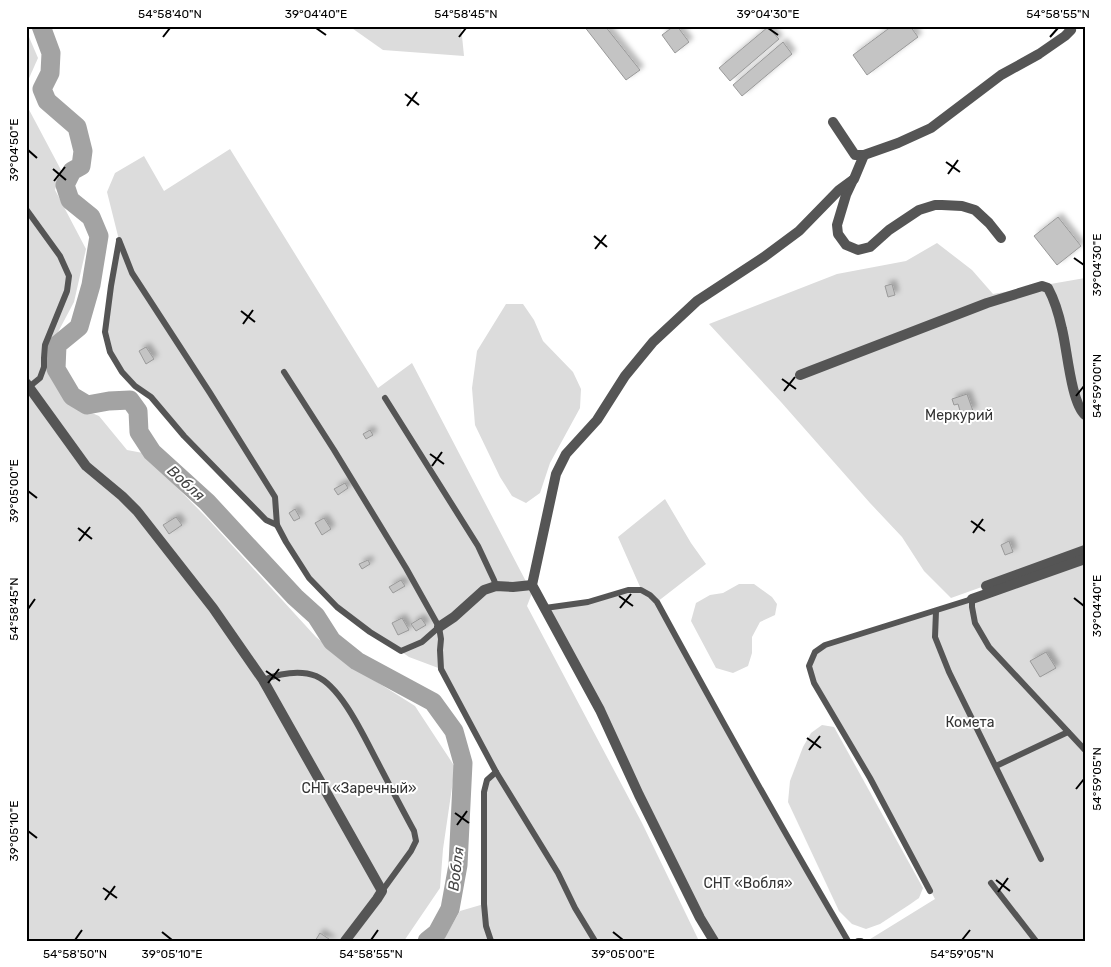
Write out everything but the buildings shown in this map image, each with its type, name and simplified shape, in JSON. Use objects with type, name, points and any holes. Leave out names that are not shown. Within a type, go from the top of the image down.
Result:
[{"type":"street","points":[[833,122],[855,155],[898,143],[931,128],[1001,75],[1039,54],[1065,36],[1071,30],[1068,26]]},
{"type":"street","points":[[864,154],[846,195],[837,225],[838,234],[846,245],[858,250],[870,247],[889,230],[919,210],[942,205],[962,206],[975,210],[1001,238]]},
{"type":"street","points":[[714,941],[700,918],[638,795],[600,710],[532,585],[556,474],[566,454],[597,420],[625,376],[653,342],[697,301],[764,257],[799,231],[839,190],[854,179]]},
{"type":"street","points":[[800,375],[988,303],[1042,286],[1048,288],[1054,299],[1062,329],[1074,395],[1082,413],[1085,415]]},
{"type":"street","points":[[28,385],[86,466],[137,511],[213,608],[263,680],[382,891],[345,941]]},
{"type":"street","points":[[986,586],[1085,558]]},
{"type":"street","points":[[972,599],[1085,558]]},
{"type":"street","points":[[439,628],[484,590],[496,586],[532,585]]},
{"type":"lane","points":[[26,209],[60,256],[68,276],[67,291],[45,345],[44,366],[40,378],[28,385]]},
{"type":"lane","points":[[277,525],[266,520],[184,436],[151,397],[135,386],[122,372],[110,352],[105,332],[119,240],[132,273],[275,497],[277,525],[309,578],[337,607],[370,632],[401,651],[422,642],[439,628]]},
{"type":"lane","points":[[284,372],[406,568],[439,628],[441,669],[496,772],[558,873],[594,941]]},
{"type":"lane","points":[[385,398],[478,546],[496,586]]},
{"type":"lane","points":[[545,608],[588,602],[628,590],[641,590],[657,602],[799,858],[848,941]]},
{"type":"lane","points":[[930,891],[870,778],[814,683],[809,666],[815,652],[825,645],[972,599],[975,623],[989,647],[1085,750]]},
{"type":"lane","points":[[936,611],[935,637],[1040,859]]},
{"type":"lane","points":[[263,680],[275,676],[298,673],[315,676],[326,682],[336,692],[353,717],[414,832],[416,842],[411,852],[382,891]]},
{"type":"lane","points":[[996,766],[1068,732]]},
{"type":"lane","points":[[491,941],[486,926],[484,904],[484,792],[487,780],[496,772]]},
{"type":"lane","points":[[991,884],[1036,941]]},
{"type":"green space","points":[[349,26],[461,26],[464,56],[383,50]]},
{"type":"green space","points":[[26,30],[38,58],[26,85]]},
{"type":"green space","name":"СНТ «Заречный»","points":[[26,104],[61,170],[55,190],[86,249],[74,302],[49,349],[52,372],[75,406],[99,416],[127,450],[143,453],[208,519],[316,637],[350,665],[415,706],[455,767],[443,849],[440,888],[404,941],[26,941]]},
{"type":"green space","points":[[230,149],[378,388],[412,363],[532,593],[527,606],[642,823],[699,941],[443,941],[460,911],[484,904],[487,780],[496,772],[441,669],[409,657],[337,607],[309,578],[277,525],[266,520],[151,397],[135,386],[110,352],[105,332],[119,240],[107,192],[115,173],[144,156],[164,191]]},
{"type":"green space","name":"Меркурий","points":[[937,243],[972,270],[993,294],[1085,278],[1085,550],[951,598],[924,571],[902,537],[709,324],[837,274],[906,261]]},
{"type":"green space","points":[[506,304],[523,304],[534,320],[543,341],[573,372],[581,389],[580,408],[550,463],[540,493],[526,503],[512,496],[500,477],[475,425],[472,388],[477,351]]},
{"type":"green space","name":"СНТ «Вобля»","points":[[665,499],[706,564],[657,602],[848,941],[714,941],[545,608],[641,589],[618,537]]},
{"type":"green space","name":"Комета","points":[[1085,559],[1085,941],[867,941],[935,899],[870,778],[814,683],[809,666],[815,652],[825,645]]},
{"type":"green space","points":[[739,584],[754,584],[772,597],[777,604],[775,615],[760,622],[752,637],[752,653],[748,666],[733,673],[716,668],[691,621],[696,603],[710,595],[723,593]]},
{"type":"green space","points":[[822,725],[834,727],[923,888],[919,898],[880,924],[866,929],[852,924],[839,911],[788,802],[790,781],[803,747],[811,733]]},
{"type":"waterway","name":"Вобля","points":[[41,26],[51,53],[50,73],[42,89],[47,101],[77,127],[83,151],[81,166],[72,171],[65,185],[70,200],[91,217],[99,236],[91,285],[79,327],[57,345],[56,369],[72,396],[87,405],[130,400],[138,411],[139,432],[152,452],[207,502],[295,597],[316,616],[332,641],[357,661],[433,702],[454,731],[463,763],[458,865],[450,909],[437,933],[427,941]]}]
